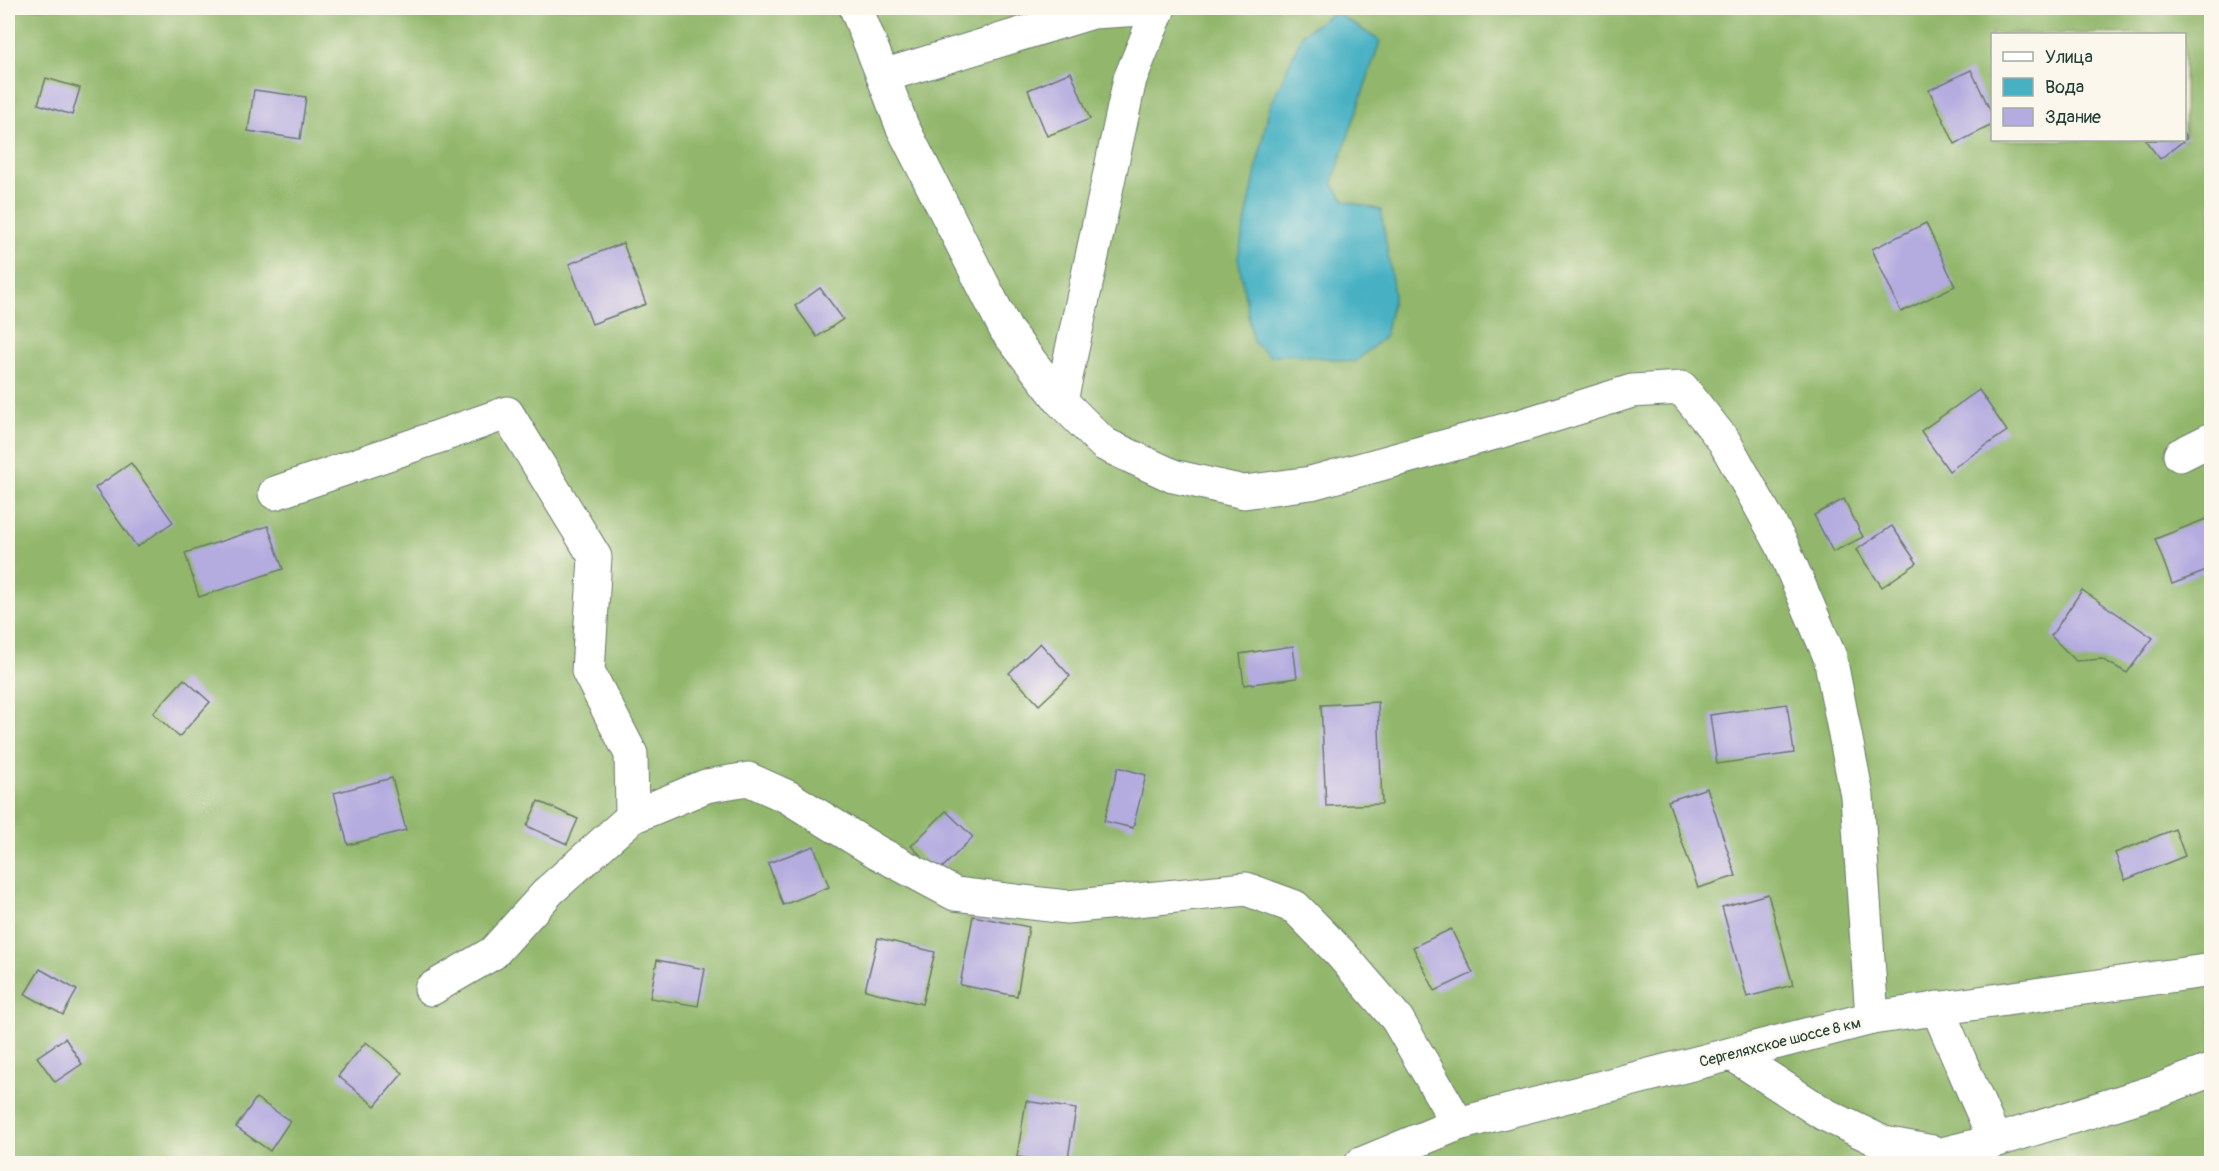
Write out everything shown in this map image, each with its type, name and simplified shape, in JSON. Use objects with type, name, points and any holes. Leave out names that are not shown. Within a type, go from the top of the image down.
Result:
[{"type":"street","points":[[856,8],[902,126],[1006,330],[1061,401],[1104,444],[1173,476],[1244,492],[1311,483],[1520,426],[1632,392],[1682,388],[1724,441],[1770,524],[1830,657],[1857,796],[1872,1018]]},
{"type":"street","points":[[883,76],[1093,12],[1159,8],[1130,79],[1061,401]]},
{"type":"street","points":[[275,493],[507,413],[595,557],[588,670],[631,754],[632,817]]},
{"type":"street","points":[[2180,455],[2211,439]]},
{"type":"street","points":[[431,989],[493,953],[550,890],[632,817],[705,786],[748,779],[788,796],[877,852],[955,894],[1067,907],[1246,889],[1295,907],[1341,954],[1397,1019],[1458,1124]]},
{"type":"street","name":"Сергеляхское шоссе 8 км","points":[[1361,1164],[1458,1124],[1872,1018],[2211,969]]},
{"type":"street","points":[[1937,1008],[1989,1152]]},
{"type":"street","points":[[1732,1054],[1824,1114],[1884,1143],[1940,1153],[1989,1152],[2211,1070]]},
{"type":"street","points":[[1901,1164],[1940,1153]]},
{"type":"green space","points":[[8,8],[2211,8],[2211,1163],[8,1163]]},
{"type":"water","points":[[1335,12],[1380,41],[1332,184],[1345,201],[1381,210],[1394,294],[1385,336],[1355,362],[1293,354],[1270,356],[1253,342],[1238,257],[1269,109],[1303,33]]},
{"type":"building","points":[[1971,70],[1991,112],[1991,126],[1955,144],[1929,90]]},
{"type":"building","points":[[1071,72],[1090,119],[1047,136],[1028,90]]},
{"type":"building","points":[[46,78],[80,88],[72,115],[38,104]]},
{"type":"building","points":[[254,90],[306,97],[300,139],[248,131]]},
{"type":"building","points":[[2146,141],[2183,141],[2160,159]]},
{"type":"building","points":[[1926,223],[1955,286],[1901,312],[1872,249]]},
{"type":"building","points":[[623,243],[646,304],[592,324],[569,264]]},
{"type":"building","points":[[820,288],[843,319],[817,337],[795,306]]},
{"type":"building","points":[[1979,390],[2007,431],[1949,471],[1921,431]]},
{"type":"building","points":[[131,463],[173,522],[137,547],[95,488]]},
{"type":"building","points":[[1844,499],[1863,537],[1833,552],[1814,515]]},
{"type":"building","points":[[2206,519],[2212,533],[2212,569],[2172,584],[2155,539]]},
{"type":"building","points":[[268,526],[283,569],[199,597],[185,553]]},
{"type":"building","points":[[1892,526],[1917,563],[1882,587],[1856,550]]},
{"type":"building","points":[[2082,590],[2153,638],[2127,673],[2102,659],[2076,661],[2051,636]]},
{"type":"building","points":[[1040,643],[1070,676],[1039,705],[1009,673]]},
{"type":"building","points":[[1293,646],[1297,678],[1244,685],[1240,654]]},
{"type":"building","points":[[184,679],[210,702],[179,737],[153,713]]},
{"type":"building","points":[[1378,702],[1382,804],[1326,806],[1321,705]]},
{"type":"building","points":[[1787,704],[1794,753],[1717,764],[1710,715]]},
{"type":"building","points":[[1118,767],[1146,775],[1133,828],[1104,821]]},
{"type":"building","points":[[392,778],[406,830],[348,845],[334,793]]},
{"type":"building","points":[[1707,788],[1736,876],[1698,888],[1668,801]]},
{"type":"building","points":[[538,801],[578,819],[567,844],[527,826]]},
{"type":"building","points":[[946,811],[973,837],[938,872],[911,846]]},
{"type":"building","points":[[2175,829],[2185,856],[2125,880],[2115,853]]},
{"type":"building","points":[[814,846],[829,887],[783,905],[768,863]]},
{"type":"building","points":[[1768,894],[1793,985],[1747,997],[1722,907]]},
{"type":"building","points":[[973,916],[1029,927],[1017,996],[960,985]]},
{"type":"building","points":[[1451,929],[1473,973],[1435,991],[1413,947]]},
{"type":"building","points":[[878,938],[935,952],[922,1004],[865,990]]},
{"type":"building","points":[[657,960],[705,969],[698,1006],[650,998]]},
{"type":"building","points":[[40,969],[77,990],[63,1015],[25,994]]},
{"type":"building","points":[[65,1038],[82,1064],[55,1082],[37,1057]]},
{"type":"building","points":[[366,1042],[403,1073],[375,1106],[338,1076]]},
{"type":"building","points":[[256,1098],[290,1121],[270,1151],[236,1127]]},
{"type":"building","points":[[1026,1101],[1076,1109],[1067,1164],[1017,1157]]}]
